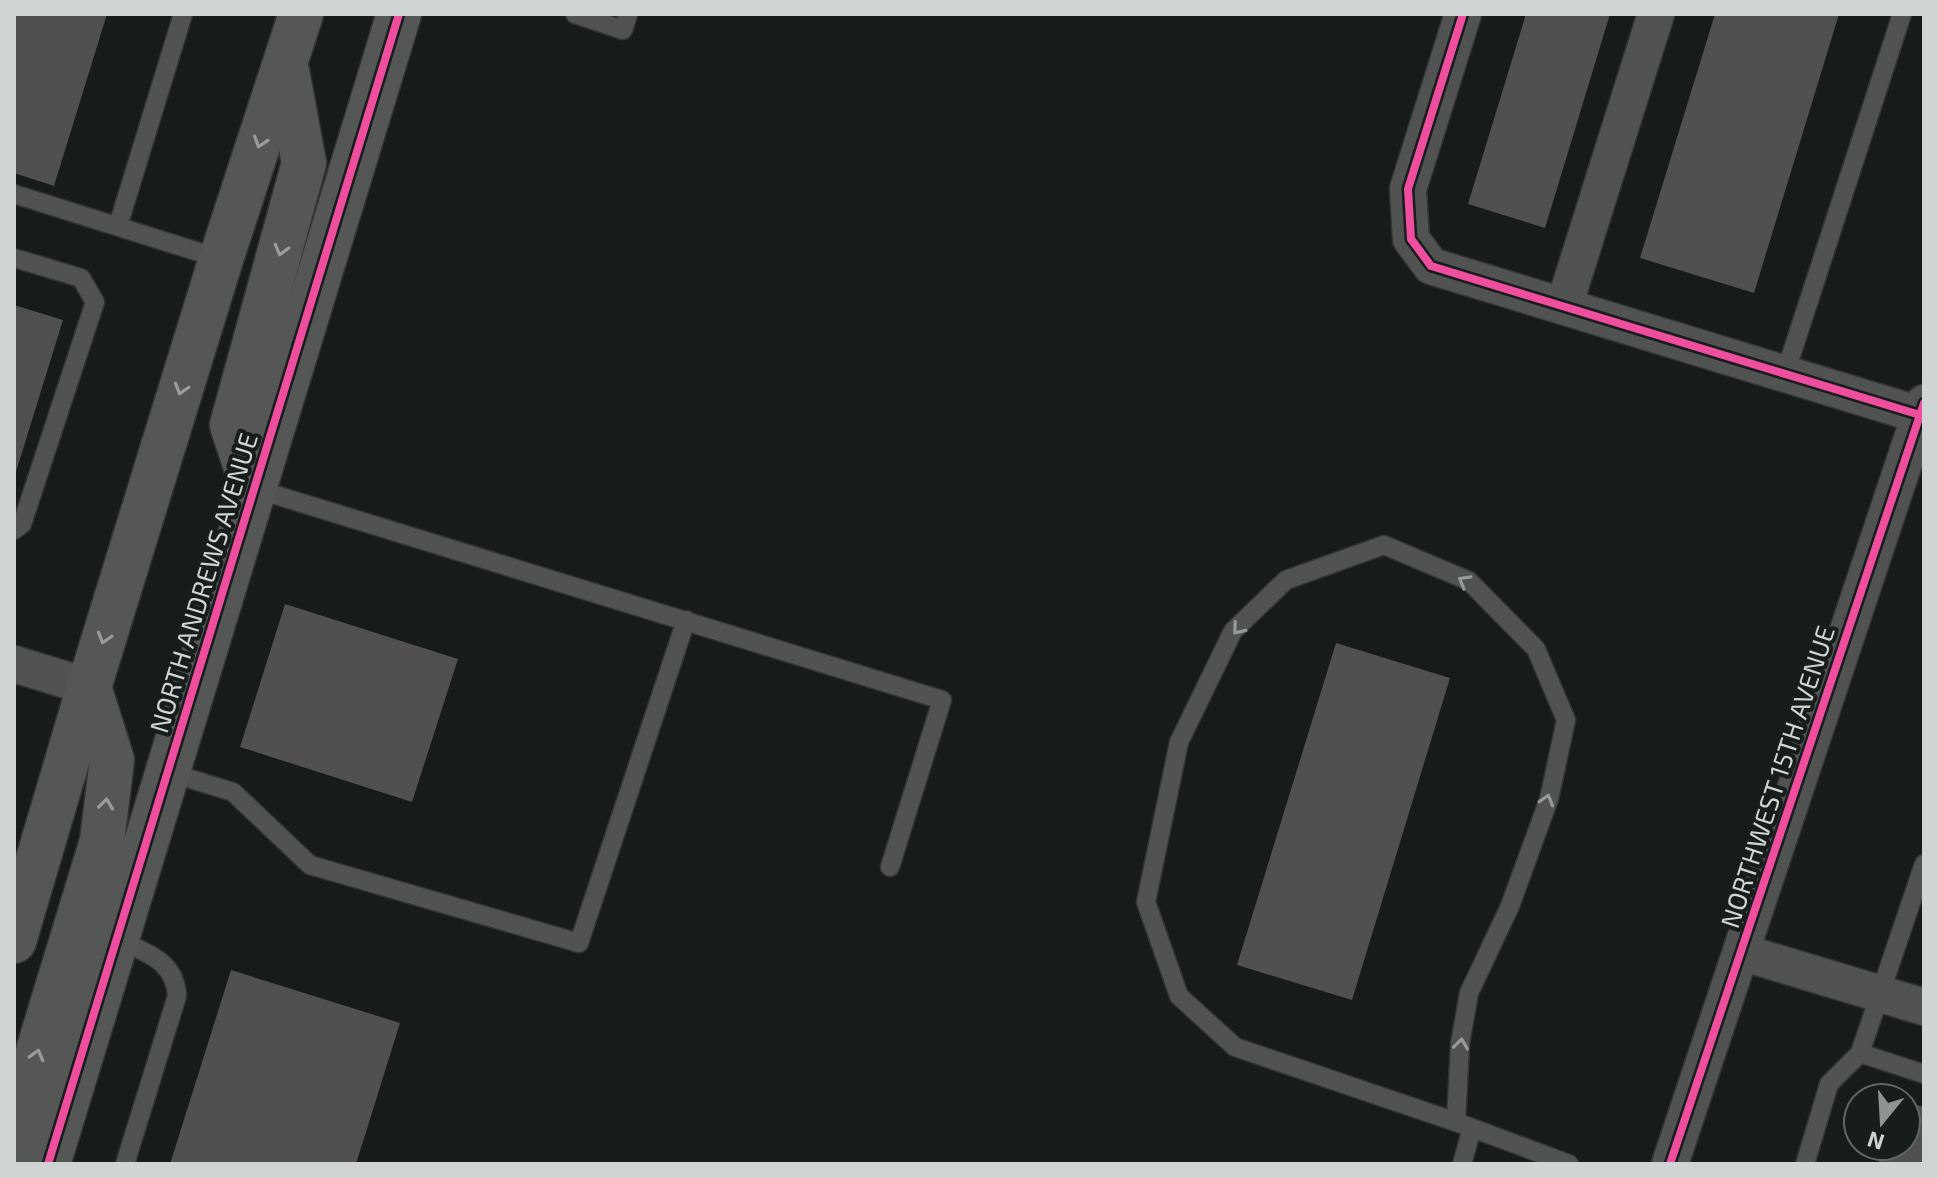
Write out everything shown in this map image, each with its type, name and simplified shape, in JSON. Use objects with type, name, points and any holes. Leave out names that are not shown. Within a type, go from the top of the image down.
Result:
[{"type":"street","points":[[15,937],[221,259],[301,14]]},
{"type":"street","name":"NORTH ANDREWS AVENUE","points":[[48,1164],[399,14]]},
{"type":"street","points":[[1463,14],[1408,189],[1411,239],[1431,266],[1785,374],[1922,409]]},
{"type":"street","points":[[1564,306],[1656,14]]},
{"type":"street","points":[[253,488],[232,425],[304,163],[286,65]]},
{"type":"street","name":"NORTHWEST 15TH AVENUE","points":[[1670,1164],[1922,409]]},
{"type":"street","points":[[14,664],[89,687]]},
{"type":"street","points":[[14,1158],[16,1129],[102,841],[112,760],[89,687]]},
{"type":"street","points":[[1741,952],[1924,1007]]},
{"type":"lane","points":[[118,226],[183,14]]},
{"type":"lane","points":[[575,14],[623,30],[628,14]]},
{"type":"lane","points":[[1785,374],[1902,14]]},
{"type":"lane","points":[[14,194],[221,259]]},
{"type":"lane","points":[[14,258],[81,278],[95,302],[22,524],[14,530]]},
{"type":"lane","points":[[253,488],[942,700],[890,867]]},
{"type":"lane","points":[[1462,1164],[1464,1125],[1460,1044],[1469,993],[1510,906],[1544,812],[1566,720],[1536,649],[1469,581],[1384,545],[1286,580],[1233,631],[1179,742],[1146,902],[1179,996],[1235,1047],[1464,1125],[1569,1164]]},
{"type":"lane","points":[[168,772],[233,792],[310,865],[579,943],[686,620]]},
{"type":"lane","points":[[1805,1164],[1829,1084],[1860,1053],[1924,864]]},
{"type":"lane","points":[[117,939],[163,962],[176,980],[177,996],[125,1164]]},
{"type":"lane","points":[[1860,1053],[1924,1074]]},
{"type":"building","points":[[14,14],[107,14],[54,186],[14,173]]},
{"type":"building","points":[[1526,14],[1610,14],[1545,228],[1468,204]]},
{"type":"building","points":[[1715,14],[1839,14],[1754,293],[1640,258]]},
{"type":"building","points":[[14,305],[63,320],[15,475],[14,475]]},
{"type":"building","points":[[285,604],[458,659],[412,802],[240,747]]},
{"type":"building","points":[[1336,643],[1450,678],[1352,1000],[1237,965]]},
{"type":"building","points":[[231,970],[400,1023],[356,1164],[170,1164]]},
{"type":"building","points":[[1924,1107],[1924,1164],[1878,1164],[1922,1162]]},
{"type":"cycle path","points":[[48,1164],[399,14]]},
{"type":"cycle path","points":[[1463,14],[1408,189],[1411,239],[1431,266],[1920,415]]},
{"type":"cycle path","points":[[1670,1164],[1924,403]]}]
